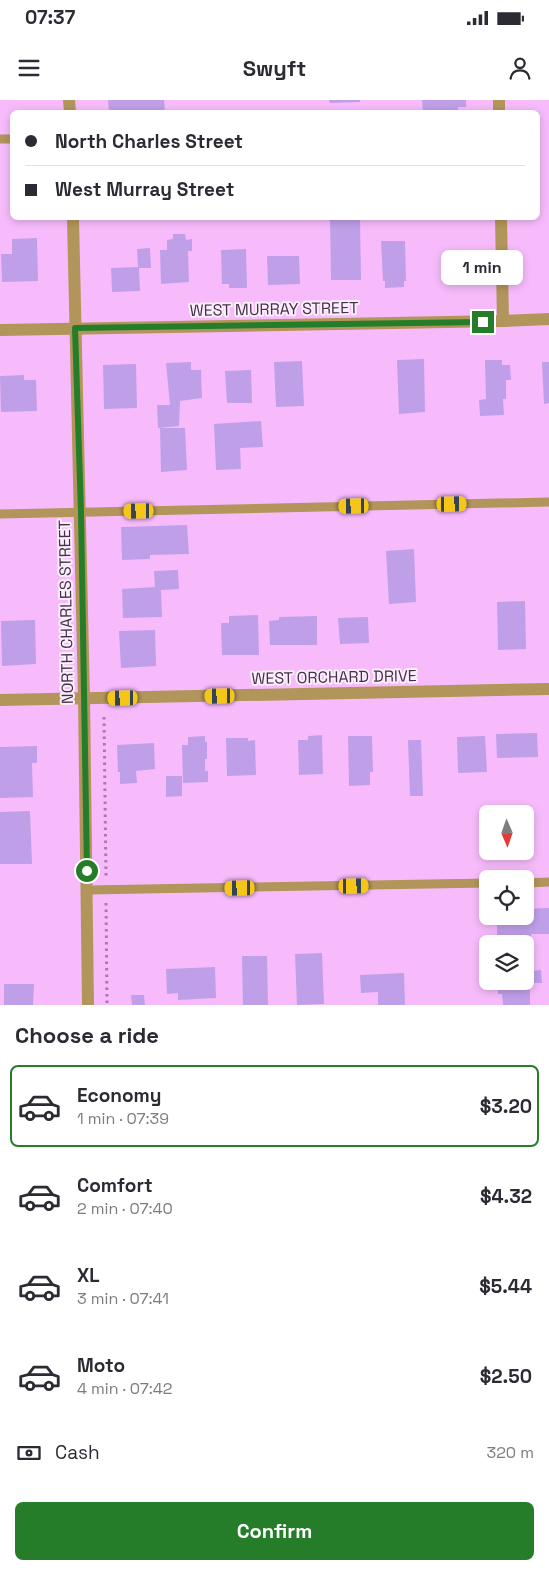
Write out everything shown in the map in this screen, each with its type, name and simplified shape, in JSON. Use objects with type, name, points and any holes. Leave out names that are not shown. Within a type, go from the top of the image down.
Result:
[{"type":"street","name":"NORTH CHARLES STREET","points":[[73,220],[81,512],[88,1005]]},
{"type":"street","points":[[501,220],[503,321]]},
{"type":"street","name":"WEST MURRAY STREET","points":[[0,330],[549,319]]},
{"type":"street","name":"WEST ORCHARD DRIVE","points":[[0,700],[549,689]]},
{"type":"lane","points":[[0,514],[549,502]]},
{"type":"lane","points":[[534,883],[549,882]]},
{"type":"lane","points":[[87,890],[479,883]]},
{"type":"path","points":[[104,717],[106,880]]},
{"type":"path","points":[[106,900],[107,1005]]},
{"type":"building","points":[[108,100],[164,100],[165,110],[109,110]]},
{"type":"building","points":[[329,100],[360,100],[360,102],[330,103]]},
{"type":"building","points":[[422,100],[466,100],[466,107],[458,107],[458,110],[423,110]]},
{"type":"building","points":[[330,220],[360,220],[361,280],[331,280]]},
{"type":"building","points":[[173,234],[185,234],[186,240],[192,239],[192,251],[188,251],[189,282],[161,284],[160,250],[167,250],[167,240],[173,239]]},
{"type":"building","points":[[37,238],[38,281],[2,282],[1,254],[12,254],[12,239]]},
{"type":"building","points":[[381,241],[405,241],[406,281],[404,281],[404,287],[385,288]]},
{"type":"building","points":[[150,248],[151,268],[139,268],[140,291],[112,292],[111,268],[138,267],[137,249]]},
{"type":"building","points":[[246,249],[247,288],[229,288],[229,284],[222,284],[221,250]]},
{"type":"building","points":[[267,256],[299,256],[300,284],[268,285]]},
{"type":"building","points":[[424,359],[425,412],[399,414],[397,360]]},
{"type":"building","points":[[485,360],[502,360],[502,365],[510,365],[511,380],[506,380],[506,399],[503,399],[504,415],[480,416],[479,400],[486,399]]},
{"type":"building","points":[[302,361],[304,406],[276,407],[274,362]]},
{"type":"building","points":[[191,362],[191,370],[201,370],[202,398],[180,401],[179,426],[158,428],[157,405],[170,405],[166,363]]},
{"type":"building","points":[[542,362],[549,362],[549,403],[544,404]]},
{"type":"building","points":[[136,364],[137,408],[104,409],[103,365]]},
{"type":"building","points":[[251,370],[252,403],[227,403],[225,371]]},
{"type":"building","points":[[24,375],[24,380],[36,380],[37,411],[1,412],[0,376]]},
{"type":"building","points":[[261,421],[263,447],[240,448],[241,469],[216,470],[214,424]]},
{"type":"building","points":[[160,428],[185,428],[187,470],[161,472]]},
{"type":"building","points":[[187,525],[189,554],[150,555],[150,559],[122,560],[121,527]]},
{"type":"building","points":[[414,549],[416,602],[389,604],[386,551]]},
{"type":"building","points":[[178,570],[179,589],[161,590],[162,617],[123,618],[122,589],[155,587],[154,571]]},
{"type":"building","points":[[525,601],[526,649],[498,650],[497,602]]},
{"type":"building","points":[[258,615],[259,655],[222,655],[221,623],[229,623],[229,616]]},
{"type":"building","points":[[317,616],[317,645],[270,645],[269,621],[279,620],[279,617]]},
{"type":"building","points":[[368,617],[369,643],[340,644],[338,618]]},
{"type":"building","points":[[35,620],[36,664],[2,666],[1,621]]},
{"type":"building","points":[[155,630],[156,666],[121,668],[119,631]]},
{"type":"building","points":[[537,733],[538,757],[497,758],[496,734]]},
{"type":"building","points":[[322,735],[323,774],[299,775],[298,740],[308,740],[308,736]]},
{"type":"building","points":[[205,736],[207,759],[205,759],[205,771],[208,771],[208,782],[183,783],[182,745],[188,745],[188,737]]},
{"type":"building","points":[[348,736],[372,736],[373,772],[370,772],[370,785],[349,786]]},
{"type":"building","points":[[485,736],[487,772],[458,773],[457,737]]},
{"type":"building","points":[[226,738],[248,738],[248,741],[255,740],[256,775],[227,776]]},
{"type":"building","points":[[408,740],[421,740],[423,796],[410,796]]},
{"type":"building","points":[[154,743],[155,769],[136,771],[137,783],[120,784],[117,745]]},
{"type":"building","points":[[37,746],[37,763],[32,763],[33,797],[0,798],[0,747]]},
{"type":"building","points":[[166,776],[182,776],[182,796],[166,797]]},
{"type":"building","points":[[30,811],[32,864],[0,864],[0,812]]},
{"type":"building","points":[[549,908],[549,934],[497,935],[497,925],[534,925],[534,909]]},
{"type":"building","points":[[322,953],[324,1004],[297,1005],[295,954]]},
{"type":"building","points":[[242,956],[267,956],[268,1005],[243,1005]]},
{"type":"building","points":[[215,967],[216,998],[178,1000],[178,993],[167,994],[166,969]]},
{"type":"building","points":[[541,970],[542,983],[534,983],[534,971]]},
{"type":"building","points":[[404,973],[405,1005],[378,1005],[378,992],[361,993],[360,975]]},
{"type":"building","points":[[4,984],[34,984],[33,1005],[4,1005]]},
{"type":"building","points":[[498,990],[530,990],[530,1005],[503,1005],[502,994],[498,994]]},
{"type":"building","points":[[131,995],[144,995],[145,1005],[132,1005]]},
{"type":"route","points":[[87,871],[81,512],[75,328],[483,322]]}]
